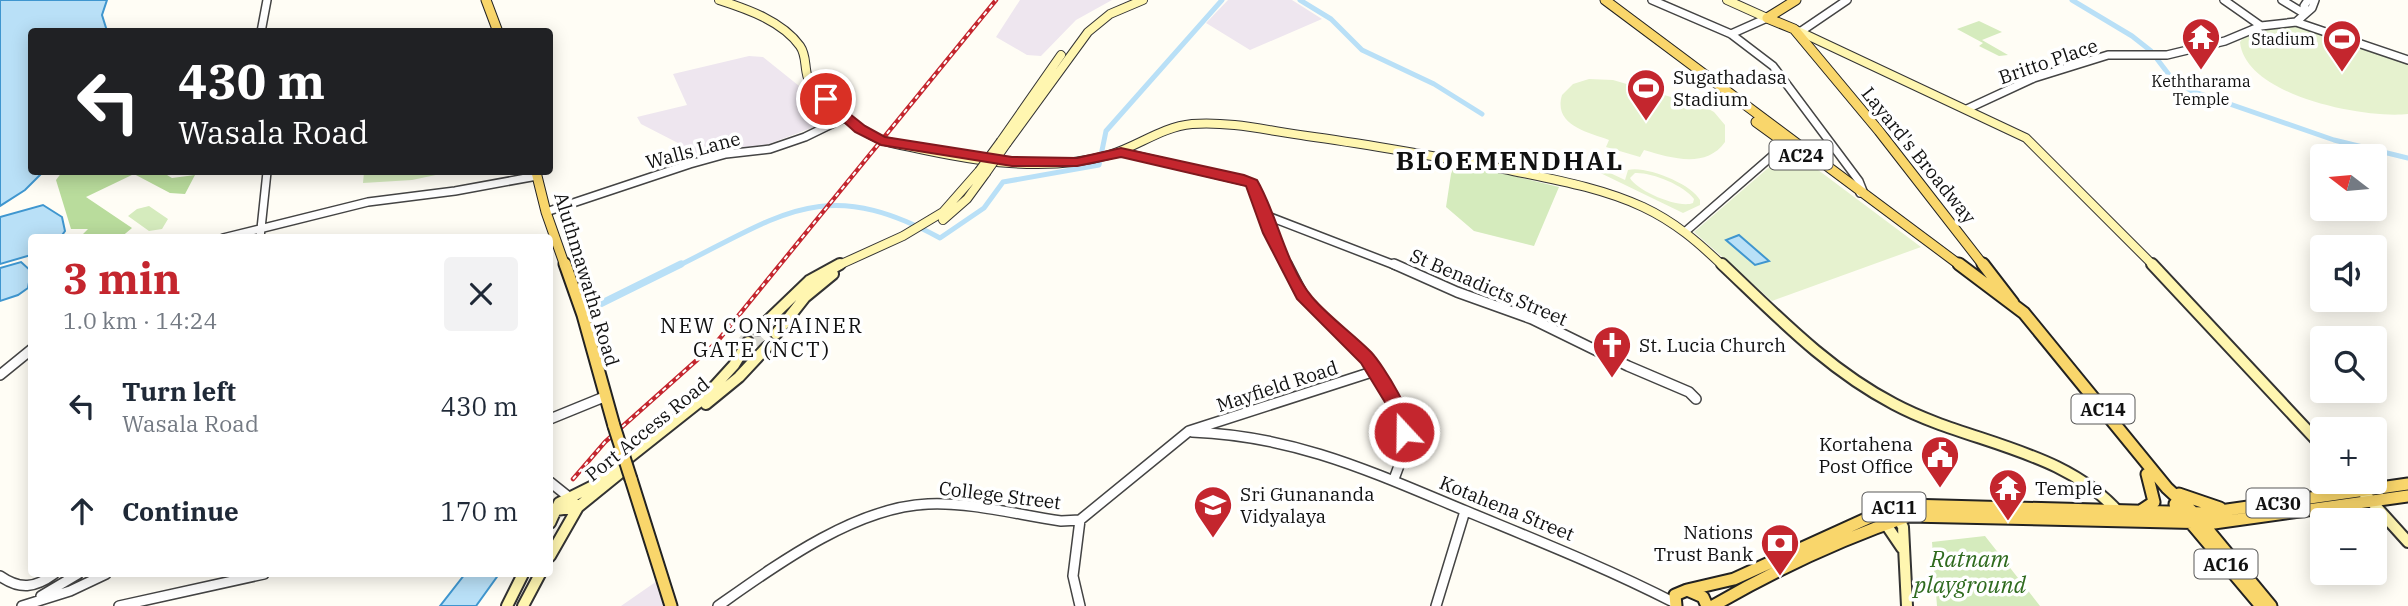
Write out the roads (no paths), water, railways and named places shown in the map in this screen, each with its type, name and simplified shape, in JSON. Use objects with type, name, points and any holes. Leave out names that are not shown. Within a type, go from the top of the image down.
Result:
[{"type":"main road","points":[[486,0],[496,28]]},
{"type":"main road","points":[[719,0],[754,13],[796,42],[802,49],[811,84],[860,129],[881,141],[1012,162],[1090,160],[1117,153],[1161,130],[1191,124],[1372,144],[1599,191],[1638,204],[1686,231],[1821,356],[1855,382],[1923,418],[2053,465],[2104,495],[2121,516]]},
{"type":"main road","points":[[1004,142],[1043,78],[1081,30],[1105,11],[1131,0]]},
{"type":"main road","points":[[783,314],[788,326],[767,332],[783,314],[832,274],[958,208],[1004,142],[1088,32],[1110,14],[1143,0]]},
{"type":"main road","name":"AC24","points":[[1595,0],[1861,193]]},
{"type":"main road","name":"AC24","points":[[1605,0],[2010,307]]},
{"type":"main road","points":[[1727,0],[2026,138],[2074,183],[2310,433]]},
{"type":"main road","points":[[1767,18],[1796,0]]},
{"type":"main road","name":"Layard's Broadway","points":[[1797,30],[2006,290],[2010,307]]},
{"type":"main road","points":[[1835,172],[1848,170]]},
{"type":"main road","name":"Aluthmawatha Road","points":[[536,175],[583,315],[604,397],[671,606]]},
{"type":"main road","name":"AC14","points":[[2010,307],[2147,474],[2192,518]]},
{"type":"main road","name":"AC14","points":[[2010,307],[2032,321],[2192,518]]},
{"type":"main road","name":"Port Access Road","points":[[553,545],[565,503],[740,377],[757,345],[734,365],[704,398],[664,432],[593,486],[565,503]]},
{"type":"main road","points":[[2136,511],[2151,506],[2154,502],[2147,474]]},
{"type":"main road","name":"AC30","points":[[2387,485],[2408,484]]},
{"type":"main road","points":[[2167,488],[2193,501],[2230,510]]},
{"type":"main road","name":"AC30","points":[[2192,518],[2315,494]]},
{"type":"main road","points":[[2364,494],[2408,542]]},
{"type":"main road","name":"AC30","points":[[2192,518],[2270,517],[2408,496]]},
{"type":"main road","points":[[553,519],[565,503]]},
{"type":"main road","name":"AC11","points":[[1679,598],[1734,579],[1917,505],[2192,518]]},
{"type":"main road","name":"AC11","points":[[2121,516],[2136,511],[2192,518]]},
{"type":"main road","points":[[1888,516],[1903,548],[1907,606]]},
{"type":"main road","name":"AC11","points":[[1710,606],[1888,516]]},
{"type":"main road","name":"AC16","points":[[2192,518],[2261,606]]},
{"type":"main road","name":"AC16","points":[[2192,518],[2271,606]]},
{"type":"main road","points":[[507,606],[522,577]]},
{"type":"main road","points":[[523,606],[538,577]]},
{"type":"main road","points":[[1679,598],[1703,597],[1710,606]]},
{"type":"street","points":[[262,28],[267,0]]},
{"type":"street","points":[[1653,0],[1731,34],[1773,66],[1848,170],[1861,193]]},
{"type":"street","points":[[1797,30],[1847,0]]},
{"type":"street","points":[[2224,0],[2261,26]]},
{"type":"street","points":[[2282,0],[2305,12]]},
{"type":"street","points":[[2305,12],[2304,6],[2308,0]]},
{"type":"street","points":[[2315,0],[2312,8],[2296,22],[2408,60]]},
{"type":"street","points":[[1731,34],[1767,18]]},
{"type":"street","name":"Britto Place","points":[[1967,109],[2034,78],[2108,55],[2161,55],[2225,41],[2261,26],[2296,22]]},
{"type":"street","name":"Walls Lane","points":[[547,212],[690,164],[726,154],[770,149],[805,137],[846,117]]},
{"type":"street","points":[[1686,231],[1787,140]]},
{"type":"street","points":[[1117,153],[1244,179],[1255,187],[1271,233],[1305,299],[1367,359],[1402,416],[1406,447],[1394,479]]},
{"type":"street","points":[[260,234],[267,175]]},
{"type":"street","points":[[238,234],[368,202],[455,191],[531,175]]},
{"type":"street","name":"St Benadicts Street","points":[[1265,215],[1366,252],[1457,292],[1532,320],[1618,362],[1689,392],[1696,399]]},
{"type":"street","points":[[0,375],[28,353]]},
{"type":"street","name":"Mayfield Road","points":[[1189,431],[1375,371]]},
{"type":"street","points":[[553,418],[604,397]]},
{"type":"street","name":"Kotahena Street","points":[[1189,431],[1259,437],[1318,451],[1394,479],[1647,587],[1679,598]]},
{"type":"street","name":"College Street","points":[[718,606],[778,564],[895,509],[928,504],[1061,521],[1080,520],[1107,502],[1189,431]]},
{"type":"street","points":[[553,485],[565,503]]},
{"type":"street","points":[[1436,606],[1465,510]]},
{"type":"street","points":[[1080,520],[1073,576],[1080,606]]},
{"type":"street","points":[[0,576],[11,585],[28,588],[48,577]]},
{"type":"street","points":[[21,606],[73,577]]},
{"type":"street","points":[[21,606],[60,595],[99,577]]},
{"type":"street","points":[[119,606],[250,577]]},
{"type":"water","points":[[0,0],[107,0],[102,15],[106,28],[28,28],[28,175],[40,175],[25,190],[0,206]]},
{"type":"water","points":[[43,205],[62,217],[65,231],[63,234],[28,234],[28,256],[0,264],[0,217]]},
{"type":"water","points":[[1739,235],[1769,261],[1755,265],[1726,240]]},
{"type":"water","points":[[21,262],[28,268],[28,288],[18,295],[0,301],[0,268]]},
{"type":"water","points":[[463,577],[497,577],[476,606],[440,606]]},
{"type":"waterway","points":[[678,266],[777,218],[805,209],[834,205],[865,208],[900,219],[940,238],[984,208],[1003,182],[1099,165],[1106,131],[1222,0]]},
{"type":"waterway","points":[[1300,0],[1331,19],[1362,50],[1434,84],[1482,114]]},
{"type":"waterway","points":[[2072,0],[2132,36],[2151,51],[2173,80],[2192,91],[2334,140],[2408,158]]},
{"type":"waterway","points":[[590,309],[681,264]]},
{"type":"tunnel","points":[[743,341],[752,329]]},
{"type":"tunnel","points":[[754,344],[764,332]]},
{"type":"tunnel","points":[[771,348],[781,336]]},
{"type":"railway","points":[[573,479],[605,442],[716,343],[996,0]]},
{"type":"place","name":"Keththarama Temple","points":[[2201,71]]},
{"type":"place","name":"Stadium","points":[[2342,73]]},
{"type":"place","name":"Sugathadasa Stadium","points":[[1646,122]]},
{"type":"place","name":"St. Lucia Church","points":[[1612,379]]},
{"type":"place","name":"Kortahena Post Office","points":[[1940,489]]},
{"type":"place","name":"Temple","points":[[2008,522]]},
{"type":"place","name":"Sri Gunananda Vidyalaya","points":[[1213,539]]},
{"type":"place","name":"Nations Trust Bank","points":[[1780,577]]},
{"type":"district","name":"BLOEMENDHAL","points":[[1510,160]]},
{"type":"district","name":"NEW CONTAINER GATE (NCT)","points":[[762,337]]},
{"type":"park label","name":"Ratnam playground","points":[[1970,571]]}]
